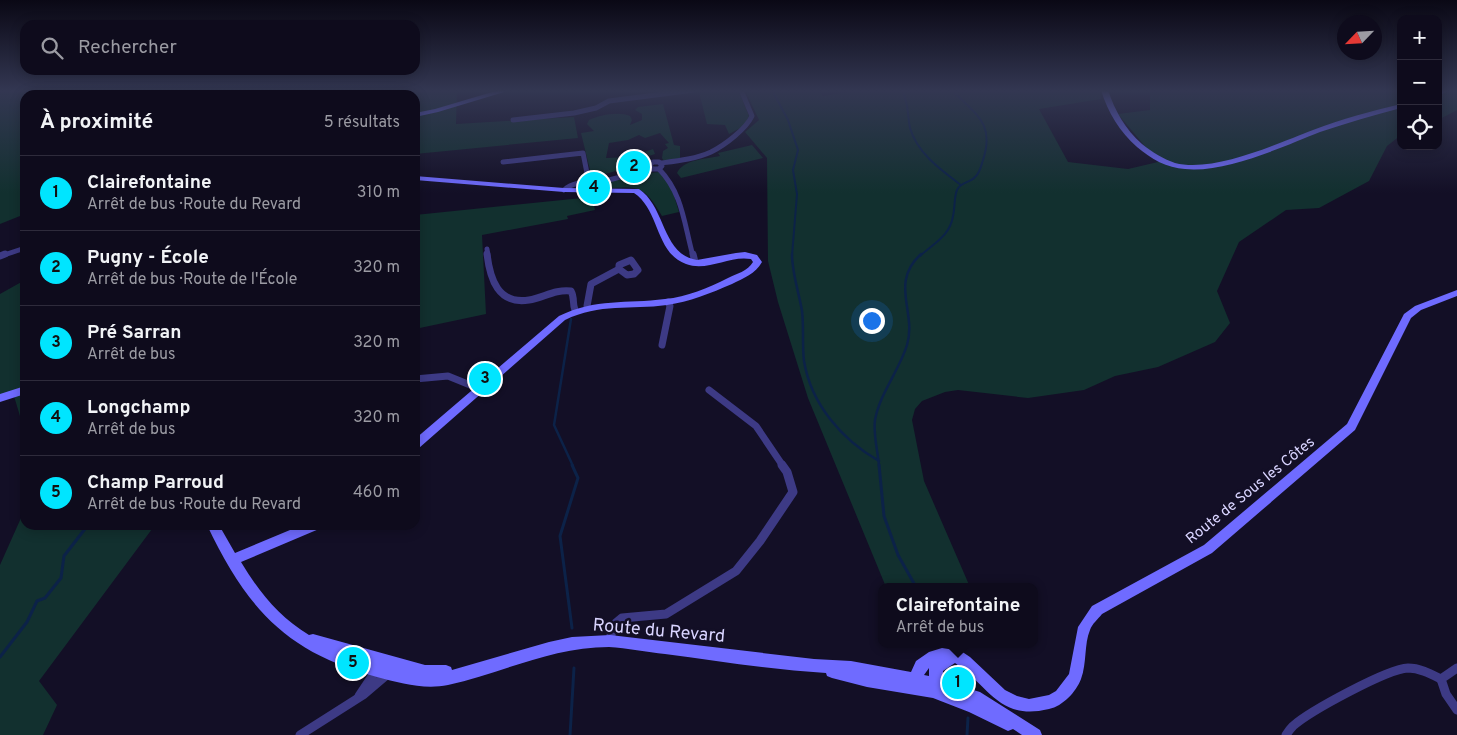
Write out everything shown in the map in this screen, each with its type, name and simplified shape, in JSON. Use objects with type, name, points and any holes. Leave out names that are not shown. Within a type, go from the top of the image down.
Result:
[{"type":"street","points":[[568,190],[576,184],[612,180],[710,152],[748,124]]},
{"type":"street","points":[[1121,124],[1139,144],[1166,162],[1190,167],[1210,165],[1254,154],[1337,124]]},
{"type":"street","points":[[503,162],[583,153],[589,183]]},
{"type":"street","points":[[657,167],[672,182],[688,229],[695,262]]},
{"type":"street","points":[[420,178],[568,190],[630,190],[645,197],[680,258],[708,263],[744,254],[754,257],[758,262],[750,271],[702,293],[668,302],[586,306],[575,310],[562,318],[420,441]]},
{"type":"street","points":[[486,249],[489,278],[493,286],[502,294],[513,299],[527,301],[564,290],[571,291],[574,296],[573,306],[575,310]]},
{"type":"street","points":[[0,256],[20,250]]},
{"type":"street","points":[[586,306],[591,284],[619,269]]},
{"type":"street","name":"Route de Sous les Côtes","points":[[956,656],[966,662],[1000,696],[1015,703],[1029,706],[1051,702],[1061,696],[1076,678],[1084,627],[1098,610],[1208,548],[1351,427],[1407,316],[1418,308],[1457,293]]},
{"type":"street","points":[[662,345],[670,306],[668,302]]},
{"type":"street","points":[[420,379],[448,376],[480,389]]},
{"type":"street","points":[[610,642],[610,635],[618,620],[625,616],[655,618],[666,614],[736,570],[760,540],[793,492],[792,484],[784,466],[756,426],[709,390]]},
{"type":"street","points":[[0,398],[20,392]]},
{"type":"street","name":"Route du Revard","points":[[216,530],[232,560],[270,614],[296,634],[329,654],[375,670],[390,668],[431,672],[473,670],[550,647],[586,642],[610,642],[814,666],[867,680],[917,684],[934,688],[1034,735]]},
{"type":"street","points":[[232,560],[304,530]]},
{"type":"street","name":"Route du Revard","points":[[296,634],[390,668]]},
{"type":"street","points":[[917,684],[921,666],[942,654],[956,656]]},
{"type":"street","points":[[934,688],[936,667],[956,656]]},
{"type":"street","points":[[300,735],[373,688],[390,668]]},
{"type":"street","points":[[1286,735],[1293,726],[1376,679],[1406,668],[1427,671],[1441,678],[1446,694],[1457,710]]},
{"type":"street","points":[[1441,678],[1457,668]]},
{"type":"street","points":[[359,696],[375,670]]},
{"type":"green space","points":[[0,124],[20,124],[20,216],[0,224]]},
{"type":"green space","points":[[420,124],[575,124],[578,138],[420,154]]},
{"type":"green space","points":[[587,124],[668,124],[674,145],[680,146],[680,158],[670,162],[664,161],[662,158],[663,151],[668,148],[665,144],[669,143],[660,133],[645,138],[639,135],[628,140],[609,143],[606,158],[631,157],[653,149],[655,154],[649,156],[646,162],[592,178],[581,133],[594,131]]},
{"type":"green space","points":[[712,124],[745,124],[729,134],[725,125]]},
{"type":"green space","points":[[754,124],[1047,124],[1068,162],[1128,169],[1158,162],[1127,124],[1397,124],[1397,138],[1387,146],[1369,181],[1319,208],[1286,210],[1239,242],[1217,291],[1230,323],[1215,342],[1158,367],[1115,376],[1084,390],[1028,398],[958,390],[945,392],[922,401],[915,409],[912,420],[924,481],[968,583],[884,583],[808,398],[778,302],[768,261],[767,158],[745,132]]},
{"type":"green space","points":[[752,145],[763,158],[681,178],[677,173],[680,168],[690,162],[720,156],[718,153]]},
{"type":"green space","points":[[660,172],[670,182],[679,212],[662,216],[649,197],[637,189],[600,189],[601,184],[635,174]]},
{"type":"green space","points":[[592,197],[595,210],[567,216],[568,219],[482,235],[486,314],[420,328],[420,214]]},
{"type":"green space","points":[[20,283],[20,416],[14,396],[0,400],[0,294]]},
{"type":"green space","points":[[20,520],[20,530],[151,530],[39,681],[57,705],[43,735],[0,735],[0,565]]},
{"type":"waterway","points":[[789,124],[798,150],[793,170],[797,194],[792,256]]},
{"type":"waterway","points":[[910,124],[913,137],[924,153],[961,185]]},
{"type":"waterway","points":[[961,185],[973,179],[981,167],[987,137],[983,124]]},
{"type":"waterway","points":[[920,256],[941,239],[949,229],[953,216],[955,196],[961,185]]},
{"type":"waterway","points":[[878,461],[875,437],[877,410],[907,345],[909,321],[905,287],[912,265],[921,254]]},
{"type":"waterway","points":[[792,256],[794,276],[802,311],[804,361],[813,392],[830,419],[841,431],[853,443],[878,461]]},
{"type":"waterway","points":[[571,319],[554,425],[573,466]]},
{"type":"waterway","points":[[878,461],[879,466]]},
{"type":"waterway","points":[[572,465],[578,478],[560,536],[572,628]]},
{"type":"waterway","points":[[879,465],[884,516],[898,555],[914,583]]},
{"type":"waterway","points":[[0,657],[27,622],[37,601],[45,598],[61,578],[64,556],[84,530]]},
{"type":"waterway","points":[[570,735],[574,668]]},
{"type":"waterway","points":[[967,735],[968,718]]},
{"type":"place","name":"Pugny - École","points":[[634,167]]},
{"type":"place","name":"Longchamp","points":[[594,188]]},
{"type":"place","name":"Pré Sarran","points":[[485,379]]},
{"type":"place","name":"Champ Parroud","points":[[353,663]]},
{"type":"place","name":"Clairefontaine","points":[[958,683]]}]
